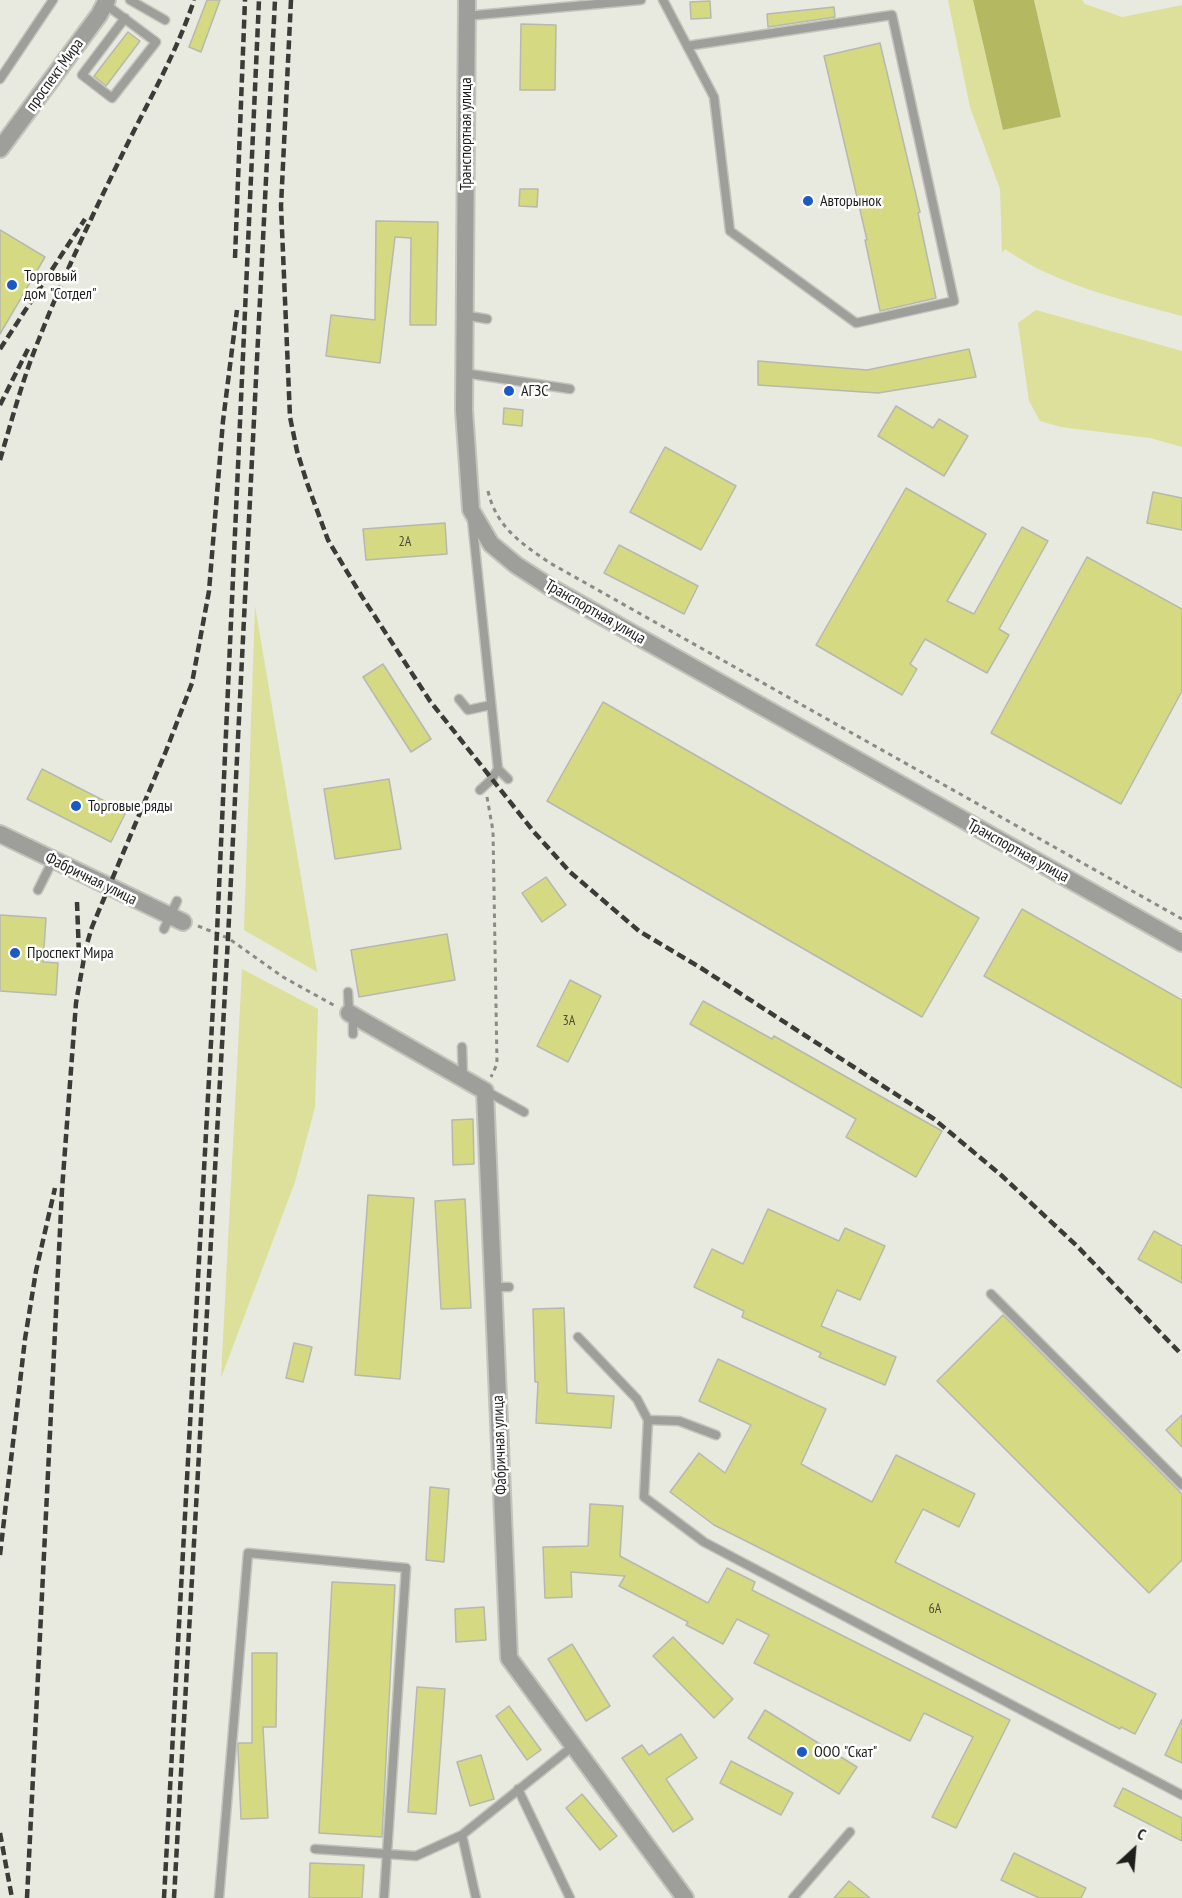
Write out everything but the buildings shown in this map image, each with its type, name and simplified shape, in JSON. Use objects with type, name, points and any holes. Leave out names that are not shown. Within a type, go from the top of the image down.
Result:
[{"type":"street","name":"проспект Мира","points":[[0,149],[106,2]]},
{"type":"street","name":"Транспортная улица","points":[[467,8],[461,315],[464,410],[471,510],[491,544],[516,565],[550,587],[1182,943]]},
{"type":"street","name":"Фабричная улица","points":[[0,834],[174,917]]},
{"type":"street","points":[[351,1015],[485,1090]]},
{"type":"street","name":"Фабричная улица","points":[[485,1090],[501,1287],[508,1658],[686,1898]]},
{"type":"lane","points":[[0,79],[53,0]]},
{"type":"lane","points":[[130,0],[165,20]]},
{"type":"lane","points":[[467,8],[641,0]]},
{"type":"lane","points":[[663,0],[714,98],[730,231],[856,323],[954,301],[892,15],[687,46]]},
{"type":"lane","points":[[106,2],[156,42],[112,99],[82,75],[125,18]]},
{"type":"lane","points":[[461,315],[487,319]]},
{"type":"lane","points":[[464,373],[570,389]]},
{"type":"lane","points":[[471,510],[498,769],[492,780],[481,789]]},
{"type":"lane","points":[[459,699],[468,710],[491,705]]},
{"type":"lane","points":[[498,769],[507,779]]},
{"type":"lane","points":[[38,890],[53,860]]},
{"type":"lane","points":[[348,992],[353,1034]]},
{"type":"lane","points":[[462,1047],[463,1078]]},
{"type":"lane","points":[[485,1090],[524,1112]]},
{"type":"lane","points":[[991,1294],[1182,1485]]},
{"type":"lane","points":[[578,1337],[637,1399],[648,1420],[644,1497],[704,1542],[1182,1795]]},
{"type":"lane","points":[[648,1420],[680,1421],[716,1435]]},
{"type":"lane","points":[[219,1898],[248,1553],[406,1568],[385,1854],[384,1898]]},
{"type":"lane","points":[[315,1849],[416,1856],[462,1835],[573,1746]]},
{"type":"lane","points":[[518,1789],[570,1898]]},
{"type":"lane","points":[[793,1898],[850,1832]]},
{"type":"lane","points":[[462,1835],[476,1898]]},
{"type":"path","points":[[487,484],[488,494],[500,519],[518,542],[550,563],[1182,919]]},
{"type":"path","points":[[481,789],[489,800],[493,831],[497,1064],[485,1090]]},
{"type":"path","points":[[174,917],[228,938],[283,977],[351,1015]]},
{"type":"shaded area","points":[[948,0],[973,0],[1003,130],[1061,117],[1034,0],[1082,0],[1085,4],[1122,17],[1182,5],[1182,316],[1090,290],[1025,262],[1005,249],[1002,253],[1000,189],[970,107]]},
{"type":"shaded area","points":[[973,0],[1034,0],[1061,117],[1003,130]]},
{"type":"shaded area","points":[[1036,310],[1182,351],[1182,447],[1150,438],[1061,427],[1040,421],[1029,401],[1018,323]]},
{"type":"shaded area","points":[[255,606],[317,972],[244,930]]},
{"type":"shaded area","points":[[242,969],[318,1009],[315,1107],[295,1182],[221,1378]]},
{"type":"railway","points":[[0,460],[28,369],[58,293],[99,202],[170,60],[194,0]]},
{"type":"railway","points":[[235,258],[245,0]]},
{"type":"railway","points":[[164,1898],[217,933],[259,0]]},
{"type":"railway","points":[[174,1898],[228,938],[275,0]]},
{"type":"railway","points":[[291,0],[281,206],[290,417],[297,451],[328,540],[430,701],[534,832],[570,872],[639,931],[701,968],[934,1119],[1001,1175],[1077,1246],[1182,1355]]},
{"type":"railway","points":[[0,349],[85,219]]},
{"type":"railway","points":[[27,1898],[62,1190],[76,1003],[92,927],[192,683],[209,591],[223,421],[237,310]]},
{"type":"railway","points":[[0,405],[28,349]]},
{"type":"railway","points":[[77,902],[79,956]]},
{"type":"railway","points":[[0,1555],[25,1339],[36,1271],[55,1188]]},
{"type":"railway","points":[[0,1833],[12,1898]]},
{"type":"place","name":"Авторынок","points":[[808,201]]},
{"type":"place","name":"Торговый дом \"Сотдел\"","points":[[12,285]]},
{"type":"place","name":"АГЗС","points":[[509,391]]},
{"type":"place","name":"Торговые ряды","points":[[76,806]]},
{"type":"place","name":"Проспект Мира","points":[[15,953]]},
{"type":"place","name":"ООО \"Скат\"","points":[[802,1752]]}]
